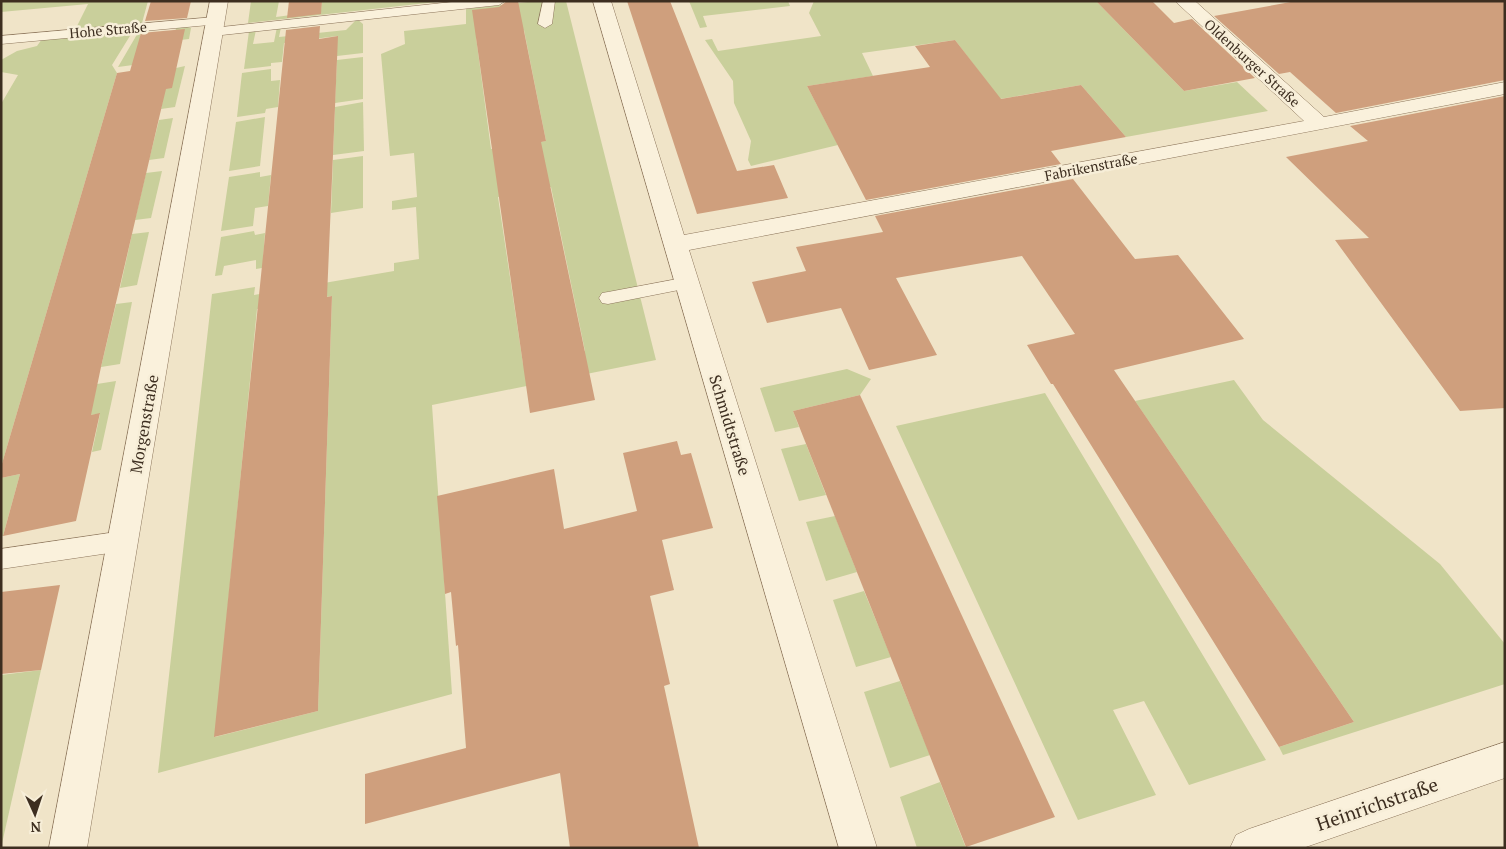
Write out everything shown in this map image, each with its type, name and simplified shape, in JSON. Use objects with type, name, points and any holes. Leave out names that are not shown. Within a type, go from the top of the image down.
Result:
[{"type":"street","name":"Schmidtstraße","points":[[602,1],[858,848]]},
{"type":"street","name":"Oldenburger Straße","points":[[1184,1],[1320,124]]},
{"type":"street","name":"Morgenstraße","points":[[68,848],[216,18]]},
{"type":"street","name":"Fabrikenstraße","points":[[676,244],[1505,88]]},
{"type":"street","name":"Heinrichstraße","points":[[1249,848],[1505,760]]},
{"type":"lane","name":"Hohe Straße","points":[[2,41],[216,18],[498,1]]},
{"type":"lane","points":[[545,24],[549,1]]},
{"type":"lane","points":[[608,298],[688,284]]},
{"type":"lane","points":[[1,559],[123,541]]},
{"type":"green space","points":[[1,1],[148,1],[142,23],[75,30],[88,4],[1,12]]},
{"type":"green space","points":[[251,1],[279,1],[276,17],[321,11],[322,1],[445,1],[248,23]]},
{"type":"green space","points":[[536,1],[566,1],[656,360],[432,405],[452,694],[158,773],[212,294],[255,287],[254,295],[394,271],[394,263],[419,259],[416,207],[392,210],[392,201],[417,197],[414,153],[390,156],[381,54],[405,44],[404,31],[466,24],[466,9]],"holes":[[[524,30],[546,141],[491,149],[476,37]],[[551,187],[585,351],[523,364],[498,197]],[[332,296],[318,711],[215,737],[257,309]]]},
{"type":"green space","points":[[689,1],[788,1],[790,6],[703,16],[707,27],[700,28]]},
{"type":"green space","points":[[814,1],[1096,1],[1184,91],[1237,82],[1268,111],[1126,137],[1081,85],[1000,99],[955,40],[862,53],[873,76],[807,86],[838,145],[751,166],[748,160],[751,141],[734,103],[733,81],[705,40],[712,39],[718,51],[821,36],[809,13]]},
{"type":"green space","points":[[357,19],[363,24],[363,53],[337,56],[337,36],[284,43],[282,62],[271,63],[271,66],[244,69],[249,31],[256,30],[253,44],[274,42],[277,27],[281,27],[279,37],[346,30]]},
{"type":"green space","points":[[177,27],[191,28],[189,39],[139,45],[133,65],[118,67],[139,31],[142,30],[140,37],[174,33]]},
{"type":"green space","points":[[133,31],[112,65],[117,73],[1,467],[1,104],[18,75],[1,72],[1,60],[17,51],[37,46],[42,39]]},
{"type":"green space","points":[[363,57],[363,99],[335,103],[337,60]]},
{"type":"green space","points":[[185,66],[175,107],[161,109],[165,89],[176,68]]},
{"type":"green space","points":[[271,69],[271,81],[280,80],[278,107],[266,109],[265,113],[237,117],[242,73]]},
{"type":"green space","points":[[363,102],[364,151],[333,155],[335,107]]},
{"type":"green space","points":[[265,117],[260,166],[229,171],[236,122]]},
{"type":"green space","points":[[173,118],[164,158],[149,160],[159,120]]},
{"type":"green space","points":[[363,156],[363,208],[331,213],[333,160]]},
{"type":"green space","points":[[162,171],[151,218],[135,220],[146,173]]},
{"type":"green space","points":[[260,172],[260,177],[271,175],[268,206],[255,208],[253,226],[221,231],[229,177]]},
{"type":"green space","points":[[254,231],[255,235],[265,233],[263,261],[328,257],[256,269],[256,260],[224,266],[222,275],[215,276],[221,237]]},
{"type":"green space","points":[[149,232],[137,285],[120,288],[132,234]]},
{"type":"green space","points":[[132,302],[120,364],[101,367],[116,304]]},
{"type":"green space","points":[[847,369],[871,379],[860,395],[793,411],[799,427],[775,432],[760,388]]},
{"type":"green space","points":[[1234,380],[1263,420],[1440,564],[1505,644],[1505,684],[1283,755],[1279,747],[1354,722],[1135,401]]},
{"type":"green space","points":[[116,381],[101,450],[92,452],[100,414],[90,415],[97,384]]},
{"type":"green space","points":[[1045,393],[1266,760],[1189,785],[1144,701],[1113,710],[1156,795],[1078,820],[896,426]]},
{"type":"green space","points":[[806,444],[826,495],[799,501],[781,449]]},
{"type":"green space","points":[[20,474],[3,536],[1,536],[1,478]]},
{"type":"green space","points":[[835,516],[857,572],[826,581],[806,522]]},
{"type":"green space","points":[[864,591],[891,657],[856,667],[833,600]]},
{"type":"green space","points":[[41,670],[1,848],[1,675]]},
{"type":"green space","points":[[900,681],[930,755],[890,768],[864,692]]},
{"type":"green space","points":[[940,782],[966,848],[917,848],[900,797]]},
{"type":"building","points":[[151,1],[191,1],[187,18],[145,21]]},
{"type":"building","points":[[289,1],[322,1],[321,14],[287,18]]},
{"type":"building","points":[[507,1],[518,1],[546,141],[541,142],[595,400],[530,413],[472,10],[499,7]]},
{"type":"building","points":[[627,1],[670,1],[737,171],[774,165],[788,198],[697,214]]},
{"type":"building","points":[[1096,1],[1152,1],[1174,23],[1192,19],[1255,78],[1184,91]]},
{"type":"building","points":[[1296,1],[1505,1],[1505,80],[1336,113],[1290,72],[1279,74],[1214,16]]},
{"type":"building","points":[[320,26],[319,39],[338,36],[327,297],[332,296],[318,711],[214,737],[286,30]]},
{"type":"building","points":[[185,29],[172,88],[166,89],[101,367],[91,415],[100,413],[76,521],[3,536],[20,474],[1,478],[1,467],[117,73],[130,71],[141,33]]},
{"type":"building","points":[[955,40],[1001,99],[1081,85],[1126,137],[1051,151],[1061,164],[866,200],[807,86],[930,67],[915,46]]},
{"type":"building","points":[[1505,96],[1505,408],[1460,411],[1335,240],[1369,238],[1286,157],[1368,141],[1350,126]]},
{"type":"building","points":[[1073,179],[1135,259],[1178,255],[1244,339],[1114,370],[1354,722],[1279,747],[1027,345],[1075,334],[1022,256],[896,278],[937,355],[869,370],[841,308],[767,323],[752,282],[806,271],[796,247],[883,232],[875,216]]},
{"type":"building","points":[[860,395],[1055,817],[966,847],[793,411]]},
{"type":"building","points":[[677,441],[681,455],[691,453],[713,528],[662,540],[674,590],[650,596],[670,684],[664,686],[699,848],[570,848],[560,773],[365,824],[365,774],[466,748],[458,645],[456,646],[451,592],[445,594],[437,496],[554,469],[564,529],[637,511],[623,453]]},
{"type":"building","points":[[60,585],[41,670],[1,674],[1,592]]}]
